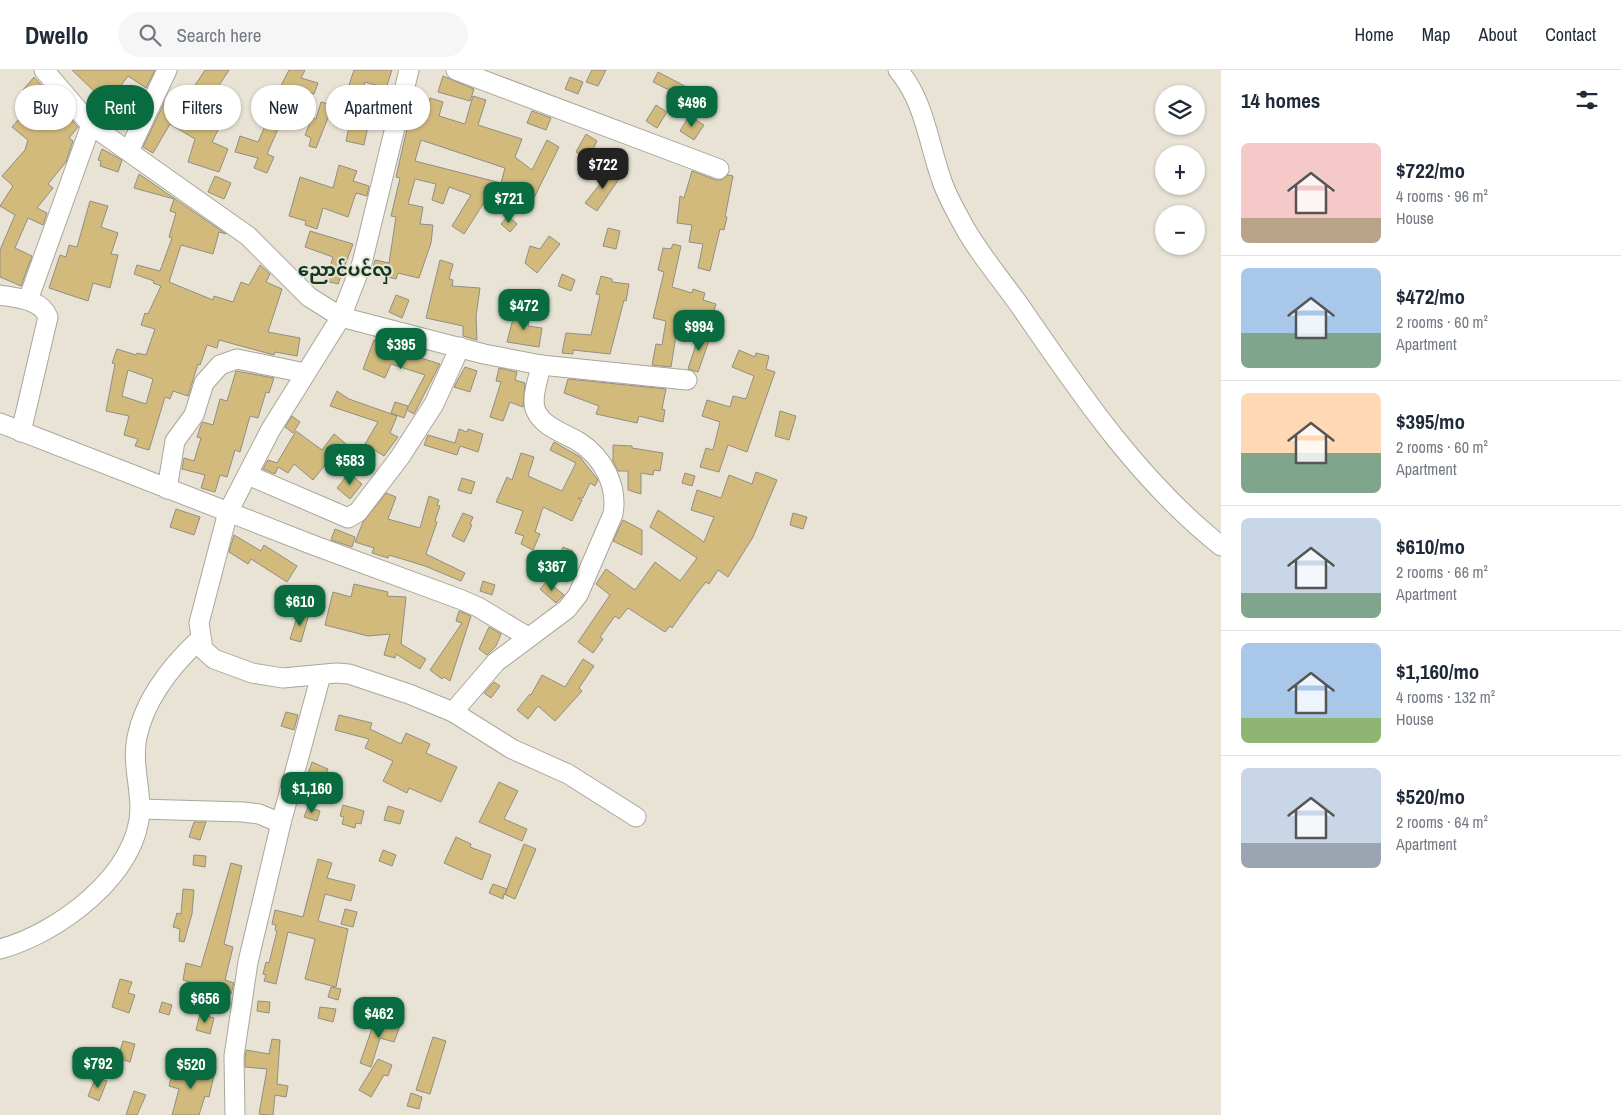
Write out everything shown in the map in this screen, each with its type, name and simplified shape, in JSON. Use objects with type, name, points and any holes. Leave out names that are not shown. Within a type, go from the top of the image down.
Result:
[{"type":"street","points":[[44,70],[86,119]]},
{"type":"street","points":[[128,151],[167,70]]},
{"type":"street","points":[[409,70],[362,263],[342,317],[271,429],[228,512],[199,623],[203,649],[214,659],[252,673],[283,678],[349,674],[372,680],[453,712],[512,749],[568,774],[636,816]]},
{"type":"street","points":[[456,70],[718,169]]},
{"type":"street","points":[[898,70],[909,82],[920,107],[941,180],[961,221],[1046,344],[1124,451],[1188,520],[1221,546]]},
{"type":"street","points":[[28,300],[89,130]]},
{"type":"street","points":[[98,130],[248,236],[308,297],[342,317],[460,347],[542,365],[687,380]]},
{"type":"street","points":[[0,295],[28,300],[45,310],[48,317],[21,432]]},
{"type":"street","points":[[248,475],[348,518],[358,512],[400,456],[434,404],[460,347]]},
{"type":"street","points":[[167,489],[175,441],[194,415],[204,383],[220,365],[237,359],[305,373]]},
{"type":"street","points":[[453,712],[496,662],[567,609],[578,595],[614,514],[616,501],[609,476],[596,455],[541,419],[535,409],[534,398],[542,365]]},
{"type":"street","points":[[0,423],[167,489],[478,607],[528,637]]},
{"type":"street","points":[[0,949],[23,943],[69,916],[90,898],[129,853],[140,809],[134,758],[142,718],[155,693],[178,659],[200,639]]},
{"type":"street","points":[[235,1115],[234,1056],[248,962],[281,823],[321,675]]},
{"type":"street","points":[[140,809],[243,812],[259,814],[281,823]]},
{"type":"building","points":[[72,70],[155,70],[148,85],[142,85],[128,76],[121,85],[88,85]]},
{"type":"building","points":[[205,70],[229,70],[219,85],[195,85]]},
{"type":"building","points":[[289,70],[305,70],[301,78],[318,83],[316,88],[316,85],[281,85]]},
{"type":"building","points":[[354,70],[392,70],[387,85],[376,85],[365,82],[364,85],[349,85]]},
{"type":"building","points":[[592,70],[606,70],[598,86],[586,82]]},
{"type":"building","points":[[658,72],[696,92],[691,101],[653,82]]},
{"type":"building","points":[[443,76],[474,89],[470,101],[438,92]]},
{"type":"building","points":[[34,77],[41,85],[27,85]]},
{"type":"building","points":[[570,77],[583,82],[578,94],[565,89]]},
{"type":"building","points":[[473,96],[486,100],[478,125],[522,139],[515,157],[532,170],[547,140],[559,147],[532,202],[513,185],[495,212],[485,201],[464,234],[452,226],[471,195],[449,187],[443,204],[432,200],[436,184],[415,179],[408,204],[423,207],[420,224],[433,225],[431,243],[419,278],[398,273],[396,279],[372,273],[375,260],[389,263],[396,217],[391,216],[400,178],[396,177],[407,130],[430,130],[430,98],[443,102],[439,116],[465,124]],"holes":[[[421,140],[505,168],[501,183],[415,161]]]},
{"type":"building","points":[[321,102],[326,103],[326,123],[316,148],[309,146],[311,138],[305,135],[307,130],[316,130],[316,119]]},
{"type":"building","points":[[164,103],[164,130],[166,130],[153,153],[143,147],[151,130],[154,130],[154,124]]},
{"type":"building","points":[[656,105],[667,112],[657,128],[646,121]]},
{"type":"building","points":[[532,111],[551,118],[546,130],[527,123]]},
{"type":"building","points":[[689,116],[704,125],[694,140],[680,131]]},
{"type":"building","points":[[16,130],[76,130],[69,138],[73,141],[66,162],[48,184],[53,188],[37,208],[47,213],[43,225],[28,218],[15,248],[32,256],[21,286],[0,277],[0,250],[15,215],[0,206],[13,186],[2,176],[25,150],[28,140]]},
{"type":"building","points":[[180,130],[218,130],[212,142],[228,149],[219,172],[188,162],[195,139]]},
{"type":"building","points":[[263,130],[278,130],[267,154],[274,157],[267,173],[254,168],[258,158],[235,152],[240,136],[258,142]]},
{"type":"building","points":[[348,130],[367,130],[364,145],[346,141]]},
{"type":"building","points":[[586,134],[597,141],[588,159],[576,152]]},
{"type":"building","points":[[102,149],[122,160],[118,172],[100,166],[101,161],[98,160]]},
{"type":"building","points":[[339,165],[357,171],[353,181],[369,186],[367,196],[356,193],[348,217],[323,208],[317,229],[305,225],[306,221],[289,216],[300,177],[333,188]]},
{"type":"building","points":[[612,169],[621,176],[597,211],[585,203]]},
{"type":"building","points":[[692,171],[716,180],[721,180],[728,175],[733,176],[724,230],[720,229],[710,271],[698,268],[703,244],[689,242],[692,225],[677,223],[680,196],[684,198]]},
{"type":"building","points":[[139,174],[226,234],[219,232],[213,254],[181,245],[169,282],[213,300],[214,296],[233,302],[241,282],[249,285],[260,265],[270,274],[266,282],[282,289],[268,332],[300,338],[297,356],[275,352],[274,355],[219,340],[217,348],[207,345],[200,365],[198,364],[188,396],[173,391],[170,399],[165,397],[149,450],[135,446],[138,439],[124,435],[129,416],[106,411],[115,364],[112,363],[117,349],[136,355],[137,353],[146,355],[155,329],[141,325],[145,313],[148,314],[161,286],[153,283],[154,281],[134,274],[137,265],[160,271],[172,238],[169,237],[176,213],[170,211],[174,199],[134,188]],"holes":[[[128,370],[153,379],[146,404],[122,396]]]},
{"type":"building","points":[[215,176],[231,183],[224,199],[208,192]]},
{"type":"building","points":[[90,201],[108,206],[101,227],[118,233],[111,254],[118,255],[110,288],[93,283],[88,301],[49,288],[60,255],[66,257],[69,245],[77,247]]},
{"type":"building","points":[[508,216],[517,224],[510,232],[501,224]]},
{"type":"building","points":[[608,228],[620,231],[616,249],[603,246]]},
{"type":"building","points":[[310,231],[353,244],[338,284],[326,281],[333,257],[305,247]]},
{"type":"building","points":[[549,236],[560,244],[537,273],[525,263],[530,246],[540,249]]},
{"type":"building","points":[[673,244],[681,246],[672,287],[692,293],[693,289],[705,293],[703,300],[716,304],[710,323],[679,316],[671,367],[652,365],[656,344],[662,345],[666,321],[653,318],[664,272],[658,270],[663,248],[671,249]]},
{"type":"building","points":[[440,260],[453,264],[449,279],[453,280],[452,286],[480,288],[476,316],[477,340],[463,336],[463,326],[426,318]]},
{"type":"building","points":[[562,274],[575,280],[571,291],[558,286]]},
{"type":"building","points":[[601,276],[612,279],[612,282],[629,284],[626,301],[624,300],[610,354],[573,350],[573,354],[562,353],[566,333],[591,335],[600,295],[596,294]]},
{"type":"building","points":[[396,295],[409,300],[402,318],[389,312]]},
{"type":"building","points":[[515,311],[530,313],[528,326],[542,328],[539,347],[507,342]]},
{"type":"building","points":[[700,332],[711,335],[698,372],[688,369]]},
{"type":"building","points":[[374,340],[419,354],[418,357],[440,364],[414,414],[407,410],[404,418],[391,413],[395,402],[408,406],[407,409],[425,375],[391,364],[385,378],[363,369]]},
{"type":"building","points":[[739,350],[755,357],[756,353],[769,356],[766,369],[775,372],[747,452],[728,445],[719,472],[700,467],[706,448],[713,450],[720,422],[702,416],[707,400],[730,407],[733,396],[746,399],[754,376],[732,367]]},
{"type":"building","points":[[465,367],[477,371],[470,392],[454,387]]},
{"type":"building","points":[[499,368],[517,372],[515,380],[525,383],[523,407],[510,402],[503,421],[490,417],[501,382],[496,381]]},
{"type":"building","points":[[236,371],[274,378],[269,393],[266,392],[258,418],[250,416],[240,452],[235,450],[227,477],[220,475],[215,492],[201,488],[205,475],[182,469],[184,458],[194,461],[201,438],[197,437],[201,425],[203,422],[213,425],[220,399],[227,401]]},
{"type":"building","points":[[568,379],[666,389],[662,409],[665,410],[663,422],[639,416],[637,423],[596,414],[599,406],[564,393]]},
{"type":"building","points":[[337,391],[349,399],[397,416],[390,433],[398,437],[384,456],[365,444],[378,422],[330,406]]},
{"type":"building","points":[[780,411],[796,416],[789,440],[775,436]]},
{"type":"building","points":[[292,416],[300,422],[293,433],[285,427]]},
{"type":"building","points":[[459,429],[467,432],[468,429],[483,434],[478,452],[460,446],[457,455],[424,445],[428,435],[455,443]]},
{"type":"building","points":[[296,431],[322,450],[334,434],[356,452],[347,464],[334,454],[313,480],[294,464],[288,473],[278,467],[275,474],[263,469],[268,460],[277,463]]},
{"type":"building","points":[[554,442],[580,457],[598,480],[595,486],[590,483],[583,498],[578,498],[582,500],[572,521],[543,507],[535,532],[540,534],[533,550],[521,544],[524,536],[515,533],[523,511],[496,502],[507,477],[512,480],[521,453],[534,457],[528,476],[562,491],[576,463],[550,450]]},
{"type":"building","points":[[613,445],[632,446],[632,448],[663,453],[660,471],[654,470],[653,475],[641,473],[641,494],[628,490],[628,471],[618,471],[613,461]]},
{"type":"building","points":[[756,472],[777,480],[753,537],[728,577],[718,570],[709,584],[706,582],[697,593],[672,628],[670,626],[665,632],[628,608],[619,619],[615,616],[600,637],[603,639],[593,653],[578,642],[610,595],[596,584],[606,569],[635,590],[655,562],[680,581],[697,558],[650,527],[658,510],[704,542],[714,517],[691,510],[697,490],[721,498],[729,475],[752,484]]},
{"type":"building","points":[[349,473],[362,484],[350,499],[337,488]]},
{"type":"building","points":[[685,473],[695,476],[692,486],[682,483]]},
{"type":"building","points":[[462,478],[475,482],[471,494],[458,490]]},
{"type":"building","points":[[386,493],[396,497],[388,519],[420,528],[429,496],[439,500],[437,505],[440,506],[435,521],[437,522],[426,554],[465,573],[461,581],[425,566],[389,555],[388,558],[372,553],[374,548],[355,542],[363,522]]},
{"type":"building","points":[[176,509],[200,517],[194,535],[170,527]]},
{"type":"building","points":[[463,513],[473,517],[470,524],[472,525],[464,542],[452,536]]},
{"type":"building","points":[[793,513],[807,517],[803,529],[790,525]]},
{"type":"building","points":[[623,520],[642,530],[642,555],[613,541]]},
{"type":"building","points":[[335,529],[355,537],[352,547],[331,540]]},
{"type":"building","points":[[234,535],[261,551],[264,545],[297,566],[287,582],[251,559],[248,564],[229,552]]},
{"type":"building","points":[[563,547],[573,551],[567,568],[556,564]]},
{"type":"building","points":[[483,581],[495,585],[492,595],[480,591]]},
{"type":"building","points":[[547,581],[564,595],[556,603],[540,589]]},
{"type":"building","points":[[354,584],[388,592],[387,596],[406,597],[401,644],[426,659],[420,669],[396,654],[395,658],[384,655],[390,634],[368,636],[325,625],[333,592],[351,597]]},
{"type":"building","points":[[299,611],[309,614],[301,642],[290,639]]},
{"type":"building","points":[[459,611],[471,616],[450,681],[444,677],[442,679],[430,670],[462,623],[456,621]]},
{"type":"building","points":[[489,627],[501,634],[496,646],[487,655],[479,649]]},
{"type":"building","points":[[583,659],[594,666],[579,688],[582,691],[555,721],[538,706],[528,719],[517,710],[531,695],[542,675],[565,687]]},
{"type":"building","points":[[494,682],[500,686],[491,698],[484,693]]},
{"type":"building","points":[[286,712],[298,715],[294,730],[281,726]]},
{"type":"building","points":[[339,715],[372,723],[370,729],[401,744],[406,733],[430,744],[426,753],[457,767],[441,802],[409,788],[407,793],[383,781],[393,761],[365,748],[369,739],[335,730]]},
{"type":"building","points":[[312,762],[328,769],[315,799],[301,793]]},
{"type":"building","points":[[499,782],[518,791],[504,819],[527,829],[522,841],[479,822]]},
{"type":"building","points":[[343,805],[364,811],[361,824],[356,823],[355,828],[342,824],[344,817],[340,816]]},
{"type":"building","points":[[388,806],[404,811],[400,824],[384,820]]},
{"type":"building","points":[[308,807],[320,811],[317,821],[304,817]]},
{"type":"building","points":[[194,822],[206,822],[200,840],[189,837]]},
{"type":"building","points":[[456,837],[471,844],[470,847],[491,855],[482,880],[444,863]]},
{"type":"building","points":[[524,844],[536,849],[515,899],[504,894],[503,899],[489,893],[493,884],[507,889]]},
{"type":"building","points":[[383,850],[396,855],[392,866],[379,861]]},
{"type":"building","points":[[194,855],[206,856],[205,867],[193,865]]},
{"type":"building","points":[[318,859],[332,863],[327,878],[355,885],[351,901],[325,894],[318,921],[348,929],[336,987],[305,979],[315,939],[288,932],[276,984],[264,981],[266,975],[263,974],[266,962],[269,963],[277,931],[275,930],[276,925],[272,924],[275,910],[303,917]]},
{"type":"building","points":[[231,863],[242,866],[224,944],[233,947],[225,980],[234,983],[231,994],[183,980],[186,963],[201,967]]},
{"type":"building","points":[[183,889],[194,890],[192,914],[184,942],[179,941],[180,929],[173,927],[177,913],[181,914]]},
{"type":"building","points":[[345,909],[357,912],[353,927],[341,924]]},
{"type":"building","points":[[120,979],[132,982],[128,993],[135,995],[129,1013],[112,1007]]},
{"type":"building","points":[[331,987],[341,989],[338,1000],[328,997]]},
{"type":"building","points":[[258,1001],[270,1002],[269,1013],[257,1011]]},
{"type":"building","points":[[162,1002],[172,1005],[169,1015],[159,1012]]},
{"type":"building","points":[[320,1007],[336,1009],[333,1022],[318,1018]]},
{"type":"building","points":[[200,1014],[214,1018],[210,1034],[196,1030]]},
{"type":"building","points":[[376,1017],[400,1026],[394,1042],[380,1038],[371,1067],[360,1063]]},
{"type":"building","points":[[433,1037],[446,1041],[430,1094],[416,1090]]},
{"type":"building","points":[[272,1039],[280,1040],[277,1084],[288,1086],[286,1097],[275,1095],[273,1115],[259,1114],[267,1069],[245,1067],[246,1050],[269,1054]]},
{"type":"building","points":[[123,1041],[135,1044],[130,1062],[118,1058]]},
{"type":"building","points":[[378,1059],[392,1065],[388,1076],[384,1075],[371,1097],[359,1090]]},
{"type":"building","points":[[196,1067],[215,1071],[209,1097],[205,1096],[199,1115],[172,1115],[179,1089],[169,1086],[174,1068],[194,1075]]},
{"type":"building","points":[[96,1077],[107,1081],[99,1101],[88,1096]]},
{"type":"building","points":[[134,1091],[146,1095],[137,1115],[126,1115]]},
{"type":"building","points":[[411,1093],[422,1097],[419,1109],[407,1106]]},
{"type":"district","name":"ညောင်ပင်လှ","points":[[345,270]]}]
